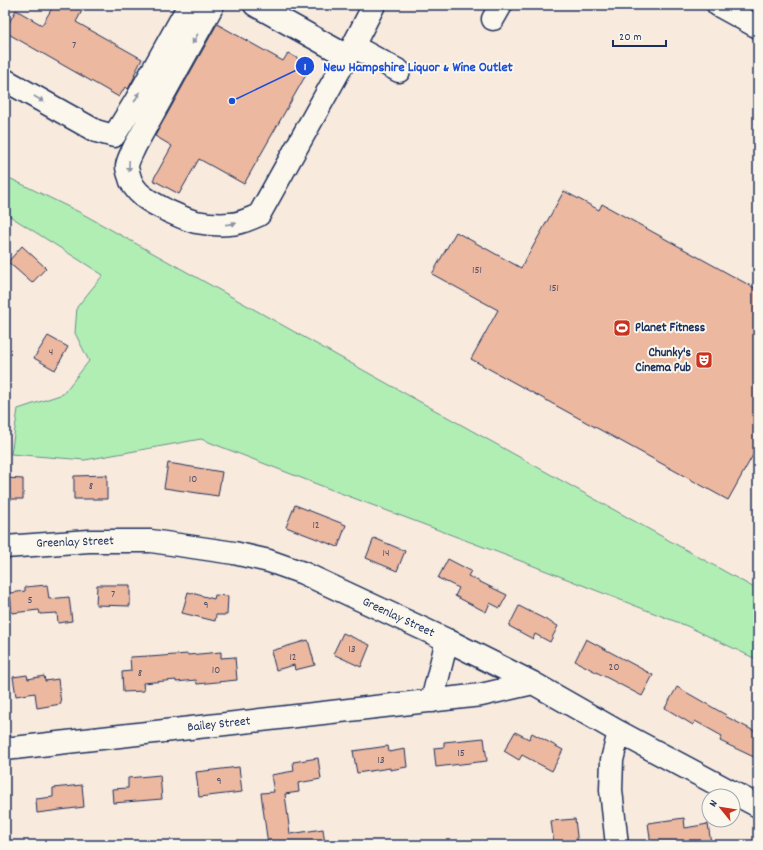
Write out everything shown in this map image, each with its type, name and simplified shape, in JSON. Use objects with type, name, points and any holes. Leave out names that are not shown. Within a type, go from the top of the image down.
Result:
[{"type":"street","points":[[114,136],[189,5]]},
{"type":"street","points":[[213,5],[135,146],[129,158],[127,167],[134,188],[151,202],[182,217],[197,222],[211,224],[244,222],[259,215],[350,51],[368,7]]},
{"type":"street","points":[[255,5],[350,51],[399,71]]},
{"type":"street","points":[[718,5],[758,27]]},
{"type":"street","points":[[5,80],[96,131],[114,136],[135,146]]},
{"type":"street","name":"Greenlay Street","points":[[5,547],[89,541],[151,541],[213,550],[269,561],[303,573],[447,640],[533,683],[619,732],[758,806]]},
{"type":"street","points":[[432,701],[447,640]]},
{"type":"street","name":"Bailey Street","points":[[5,749],[480,695],[533,683]]},
{"type":"street","points":[[616,845],[611,790],[612,760],[619,732]]},
{"type":"green space","points":[[5,176],[81,213],[758,590],[758,660],[687,626],[201,439],[85,460],[11,454],[18,409],[63,394],[89,361],[75,333],[77,307],[103,275],[5,213]]},
{"type":"building","points":[[54,5],[85,5],[76,22],[142,59],[128,89],[125,87],[119,97],[5,32],[16,10],[42,25]]},
{"type":"building","points":[[217,24],[283,61],[288,53],[311,66],[244,184],[199,159],[179,194],[153,180],[172,146],[155,136]]},
{"type":"building","points":[[564,191],[599,210],[602,204],[758,290],[758,446],[728,500],[471,359],[498,310],[432,274],[456,232],[521,268]]},
{"type":"building","points":[[22,246],[46,268],[32,283],[8,262]]},
{"type":"building","points":[[48,336],[68,347],[55,370],[34,358]]},
{"type":"building","points":[[168,463],[222,472],[218,496],[164,488]]},
{"type":"building","points":[[107,475],[107,499],[74,499],[74,476]]},
{"type":"building","points":[[5,478],[23,479],[23,499],[5,499]]},
{"type":"building","points":[[295,505],[346,525],[338,547],[286,527]]},
{"type":"building","points":[[374,538],[405,551],[397,571],[366,558]]},
{"type":"building","points":[[448,559],[471,571],[468,576],[507,595],[500,608],[490,603],[486,612],[455,596],[459,588],[438,578]]},
{"type":"building","points":[[47,585],[49,599],[69,597],[72,621],[58,623],[57,613],[40,614],[39,610],[12,613],[10,593],[25,591],[25,587]]},
{"type":"building","points":[[97,585],[130,585],[130,606],[96,605]]},
{"type":"building","points":[[188,592],[214,599],[215,595],[228,596],[227,615],[216,615],[215,621],[182,613]]},
{"type":"building","points":[[519,606],[558,626],[550,642],[535,634],[533,639],[509,626]]},
{"type":"building","points":[[343,633],[370,645],[361,667],[333,654]]},
{"type":"building","points":[[586,639],[653,675],[642,696],[575,661]]},
{"type":"building","points":[[308,640],[315,665],[295,670],[294,665],[276,670],[271,651]]},
{"type":"building","points":[[221,652],[221,658],[235,657],[237,680],[197,684],[196,680],[143,683],[144,691],[123,692],[122,672],[131,671],[130,657]]},
{"type":"building","points":[[27,675],[28,679],[44,676],[45,681],[58,679],[61,704],[37,708],[35,693],[16,696],[13,677]]},
{"type":"building","points":[[677,687],[726,715],[725,716],[758,733],[758,759],[720,741],[722,736],[695,721],[693,725],[665,708]]},
{"type":"building","points":[[515,732],[529,739],[532,733],[563,750],[552,771],[522,755],[519,760],[504,751]]},
{"type":"building","points":[[484,738],[487,761],[436,767],[434,748],[444,747],[444,742]]},
{"type":"building","points":[[388,746],[389,752],[405,749],[407,767],[357,773],[353,751]]},
{"type":"building","points":[[318,758],[321,779],[298,783],[299,792],[285,794],[290,834],[323,829],[325,845],[268,845],[261,793],[274,792],[271,775],[294,771],[293,762]]},
{"type":"building","points":[[239,767],[242,792],[199,797],[196,772]]},
{"type":"building","points":[[160,775],[162,799],[113,803],[112,789],[128,788],[128,778]]},
{"type":"building","points":[[82,785],[84,807],[37,813],[36,799],[53,797],[53,788]]},
{"type":"building","points":[[684,818],[685,828],[701,825],[701,828],[709,828],[711,843],[697,845],[651,845],[648,823]]},
{"type":"building","points":[[575,819],[578,845],[554,845],[551,821]]},
{"type":"place","name":"New Hampshire Liquor & Wine Outlet","points":[[232,101]]},
{"type":"place","name":"Planet Fitness","points":[[622,328]]},
{"type":"place","name":"Chunky's Cinema Pub","points":[[704,360]]}]
